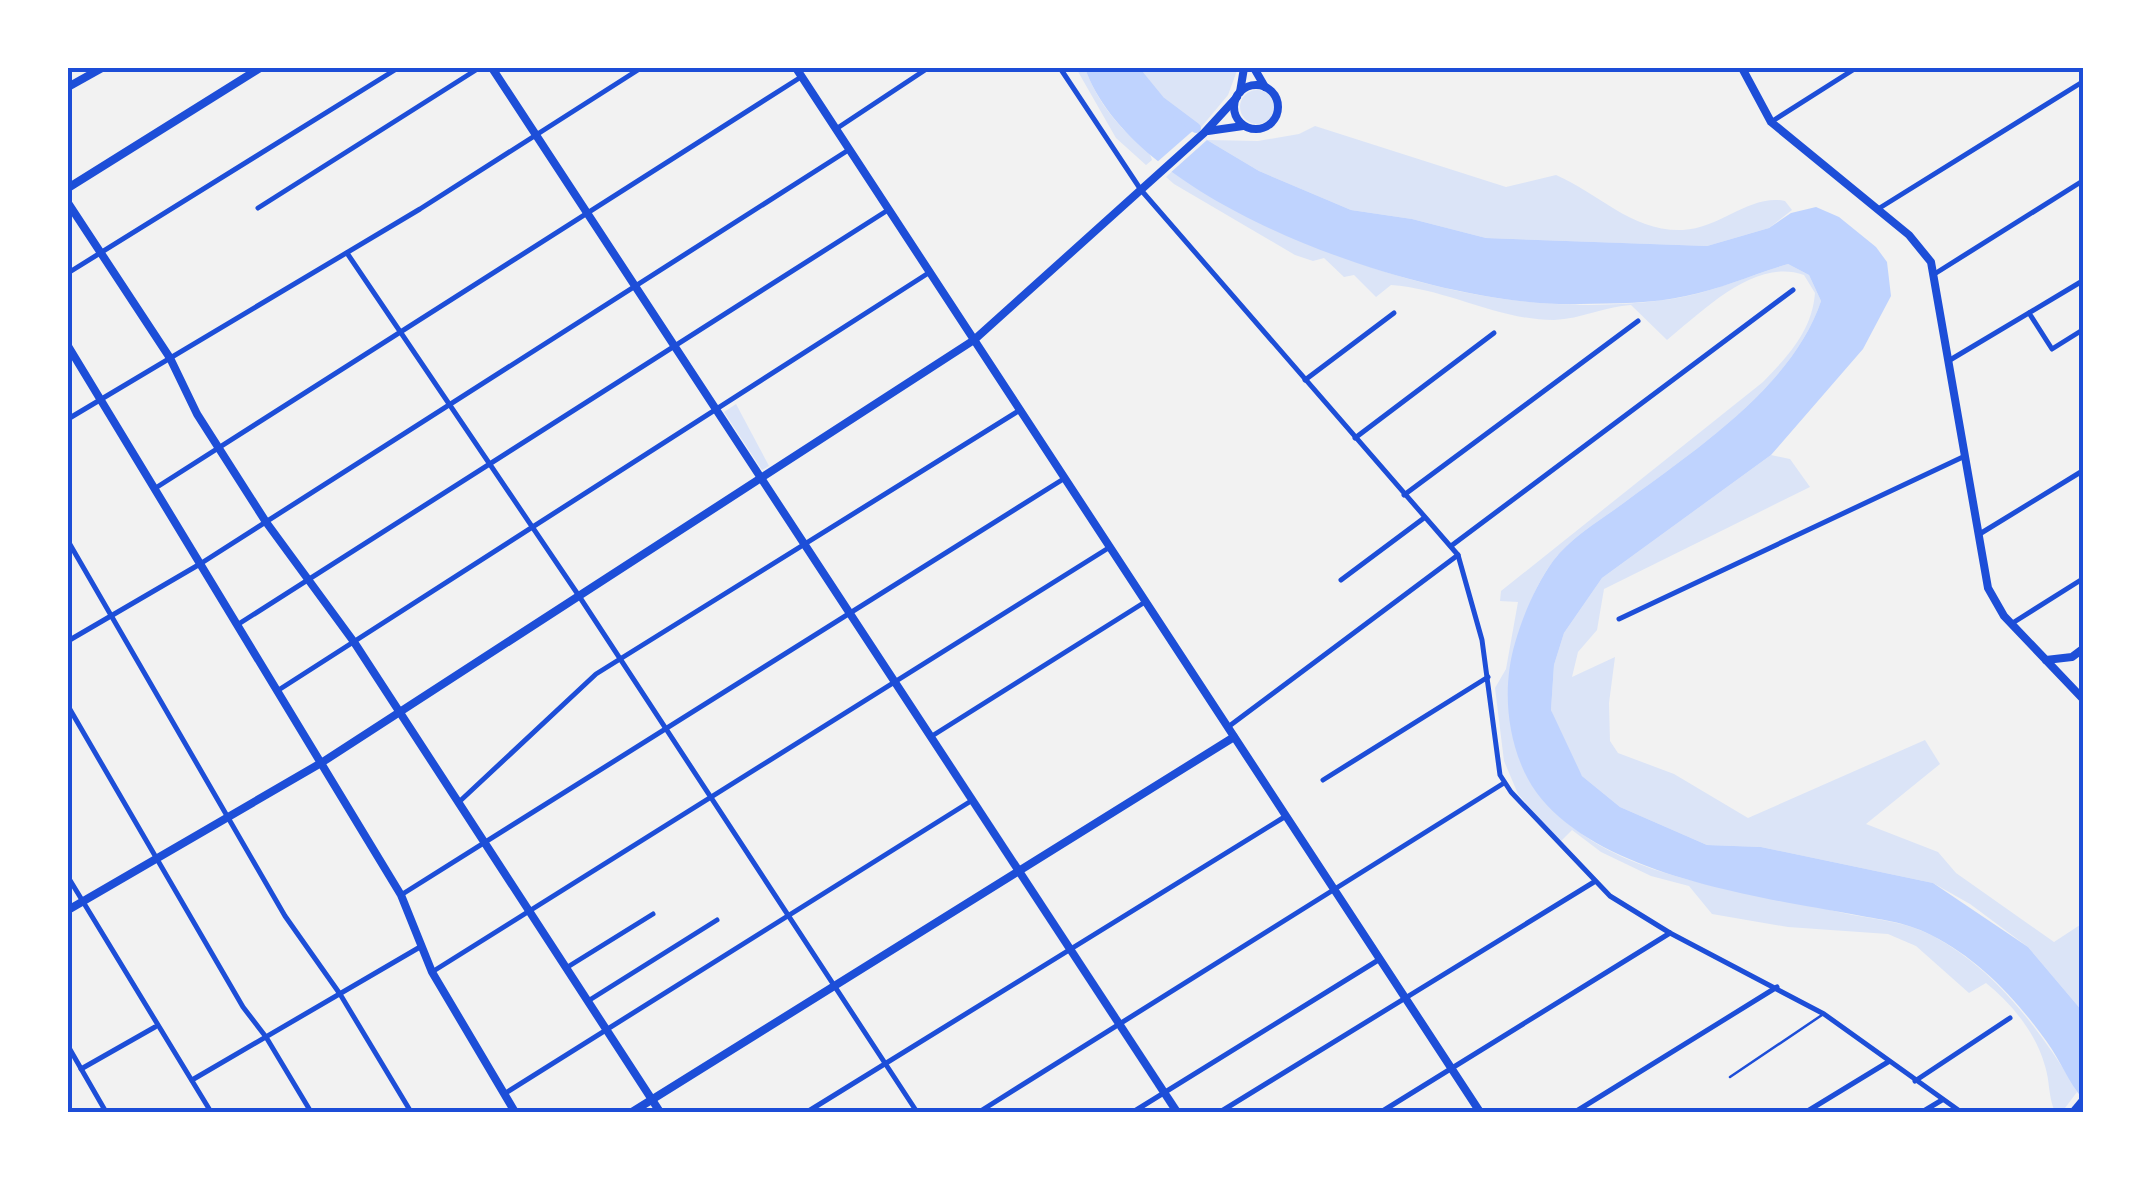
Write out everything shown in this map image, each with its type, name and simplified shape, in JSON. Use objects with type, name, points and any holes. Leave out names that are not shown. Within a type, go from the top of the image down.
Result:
[{"type":"main road","points":[[69,88],[102,68]]},
{"type":"main road","points":[[68,188],[260,68]]},
{"type":"main road","points":[[492,68],[1177,1112]]},
{"type":"main road","points":[[796,68],[1480,1112]]},
{"type":"main road","points":[[1244,68],[1235,110],[1246,126]]},
{"type":"main road","points":[[1203,134],[1246,126],[1261,128],[1277,114],[1278,101],[1254,68]]},
{"type":"main road","points":[[1742,68],[1771,122],[1918,245],[1936,272],[1988,588],[2011,624],[2084,700]]},
{"type":"main road","points":[[68,910],[321,764],[974,340],[1203,134],[1238,95],[1252,86],[1265,86]]},
{"type":"main road","points":[[68,203],[170,358],[219,448],[266,522],[354,642],[660,1112]]},
{"type":"main road","points":[[68,346],[401,895],[432,972],[515,1112]]},
{"type":"main road","points":[[2066,681],[2064,670],[2084,648]]},
{"type":"main road","points":[[2045,660],[2072,657]]},
{"type":"main road","points":[[632,1112],[1234,738]]},
{"type":"main road","points":[[2074,1112],[2084,1100]]},
{"type":"street","points":[[68,273],[398,68]]},
{"type":"street","points":[[258,208],[479,68]]},
{"type":"street","points":[[68,419],[347,254],[641,68]]},
{"type":"street","points":[[836,129],[928,68]]},
{"type":"street","points":[[1060,68],[1141,190],[1458,555],[1478,618],[1504,783],[1594,882],[1670,932],[1824,1014],[1961,1112]]},
{"type":"street","points":[[1771,122],[1856,68]]},
{"type":"street","points":[[154,489],[802,77]]},
{"type":"street","points":[[1877,210],[2084,81]]},
{"type":"street","points":[[68,642],[200,564],[850,150]]},
{"type":"street","points":[[1936,272],[2084,180]]},
{"type":"street","points":[[237,625],[889,210]]},
{"type":"street","points":[[347,254],[580,596],[918,1112]]},
{"type":"street","points":[[277,691],[930,272]]},
{"type":"street","points":[[1950,360],[2084,280]]},
{"type":"street","points":[[1450,546],[1793,290]]},
{"type":"street","points":[[1305,380],[1394,312]]},
{"type":"street","points":[[2029,312],[2052,348],[2084,329]]},
{"type":"street","points":[[1404,495],[1638,321]]},
{"type":"street","points":[[1355,438],[1494,333]]},
{"type":"street","points":[[458,802],[583,684],[1020,410]]},
{"type":"street","points":[[1619,618],[1965,456]]},
{"type":"street","points":[[1978,535],[2084,470]]},
{"type":"street","points":[[401,895],[1065,478]]},
{"type":"street","points":[[1341,580],[1424,518]]},
{"type":"street","points":[[68,541],[295,932],[340,994],[411,1112]]},
{"type":"street","points":[[432,972],[1110,548]]},
{"type":"street","points":[[1228,727],[1458,555]]},
{"type":"street","points":[[2011,624],[2084,578]]},
{"type":"street","points":[[930,737],[1146,602]]},
{"type":"street","points":[[1323,780],[1488,677]]},
{"type":"street","points":[[68,706],[243,1007],[311,1112]]},
{"type":"street","points":[[979,1112],[1504,783]]},
{"type":"street","points":[[504,1094],[971,802]]},
{"type":"street","points":[[808,1112],[1286,816]]},
{"type":"street","points":[[68,876],[155,1026],[211,1112]]},
{"type":"street","points":[[1220,1112],[1594,882]]},
{"type":"street","points":[[566,968],[653,914]]},
{"type":"street","points":[[588,1001],[717,920]]},
{"type":"street","points":[[1381,1112],[1670,932]]},
{"type":"street","points":[[192,1080],[420,947]]},
{"type":"street","points":[[1133,1112],[1380,959]]},
{"type":"street","points":[[1576,1112],[1777,988]]},
{"type":"street","points":[[1915,1081],[2010,1018]]},
{"type":"street","points":[[81,1069],[155,1026]]},
{"type":"street","points":[[68,1046],[106,1112]]},
{"type":"street","points":[[1806,1112],[1888,1062]]},
{"type":"street","points":[[1922,1112],[1942,1100]]},
{"type":"lane","points":[[1730,1077],[1824,1014]]},
{"type":"shaded area","points":[[1076,68],[1085,68],[1109,113],[1149,152],[1152,160],[1146,165],[1116,138]]},
{"type":"shaded area","points":[[1133,68],[1238,68],[1228,95],[1198,131],[1160,101]]},
{"type":"shaded area","points":[[1257,90],[1269,95],[1274,107],[1269,119],[1257,124],[1245,119],[1240,107],[1245,95]]},
{"type":"shaded area","points":[[1315,126],[1506,187],[1556,175],[1632,218],[1665,229],[1697,228],[1772,200],[1785,201],[1792,210],[1769,228],[1707,246],[1486,238],[1412,219],[1351,210],[1259,171],[1207,140],[1258,141],[1299,134]]},
{"type":"shaded area","points":[[1173,170],[1286,233],[1346,258],[1470,293],[1534,302],[1599,305],[1680,298],[1788,264],[1809,275],[1821,301],[1808,332],[1766,387],[1713,436],[1579,535],[1544,575],[1525,618],[1518,649],[1513,711],[1517,751],[1536,790],[1560,816],[1617,855],[1718,887],[1903,925],[1955,949],[2012,1000],[2058,1060],[2077,1092],[2062,1112],[2055,1112],[2045,1066],[2029,1031],[1986,983],[1969,993],[1916,946],[1888,934],[1788,927],[1712,914],[1689,886],[1651,876],[1601,852],[1572,830],[1560,842],[1518,794],[1504,761],[1495,688],[1506,669],[1518,602],[1500,601],[1501,591],[1763,382],[1790,352],[1809,319],[1815,293],[1804,275],[1785,271],[1748,280],[1713,302],[1667,340],[1631,305],[1554,320],[1513,315],[1391,285],[1376,297],[1354,275],[1344,277],[1324,258],[1313,261],[1295,255],[1174,184],[1166,177]]},
{"type":"shaded area","points":[[736,404],[769,466],[762,470],[724,412]]},
{"type":"shaded area","points":[[1771,455],[1790,459],[1810,487],[1604,589],[1597,630],[1578,652],[1572,677],[1615,657],[1609,703],[1610,741],[1618,753],[1674,774],[1748,818],[1925,740],[1940,764],[1866,824],[1938,852],[1956,873],[2054,942],[2083,923],[2083,1012],[2028,947],[1970,904],[1933,883],[1761,847],[1707,845],[1620,807],[1582,776],[1563,745],[1551,710],[1554,665],[1564,633],[1602,578]]},
{"type":"water","points":[[1085,68],[1133,68],[1160,101],[1207,140],[1259,171],[1351,210],[1412,219],[1486,238],[1707,246],[1769,228],[1791,213],[1816,207],[1839,217],[1876,247],[1887,262],[1891,296],[1863,349],[1771,455],[1602,578],[1564,633],[1554,665],[1551,710],[1582,776],[1620,807],[1707,845],[1761,847],[1933,883],[2028,947],[2083,1012],[2083,1099],[2023,1011],[1981,968],[1948,945],[1901,924],[1716,887],[1621,855],[1580,833],[1546,804],[1517,754],[1508,707],[1511,659],[1526,611],[1547,570],[1579,535],[1713,436],[1766,387],[1808,332],[1821,301],[1809,275],[1788,264],[1673,299],[1580,304],[1521,301],[1451,289],[1375,269],[1299,241],[1227,206],[1163,165],[1115,119]]},
{"type":"pier","points":[[1196,128],[1207,140],[1169,174],[1156,163]]},
{"type":"waterway","points":[[1133,68],[1160,101],[1196,128]]}]
